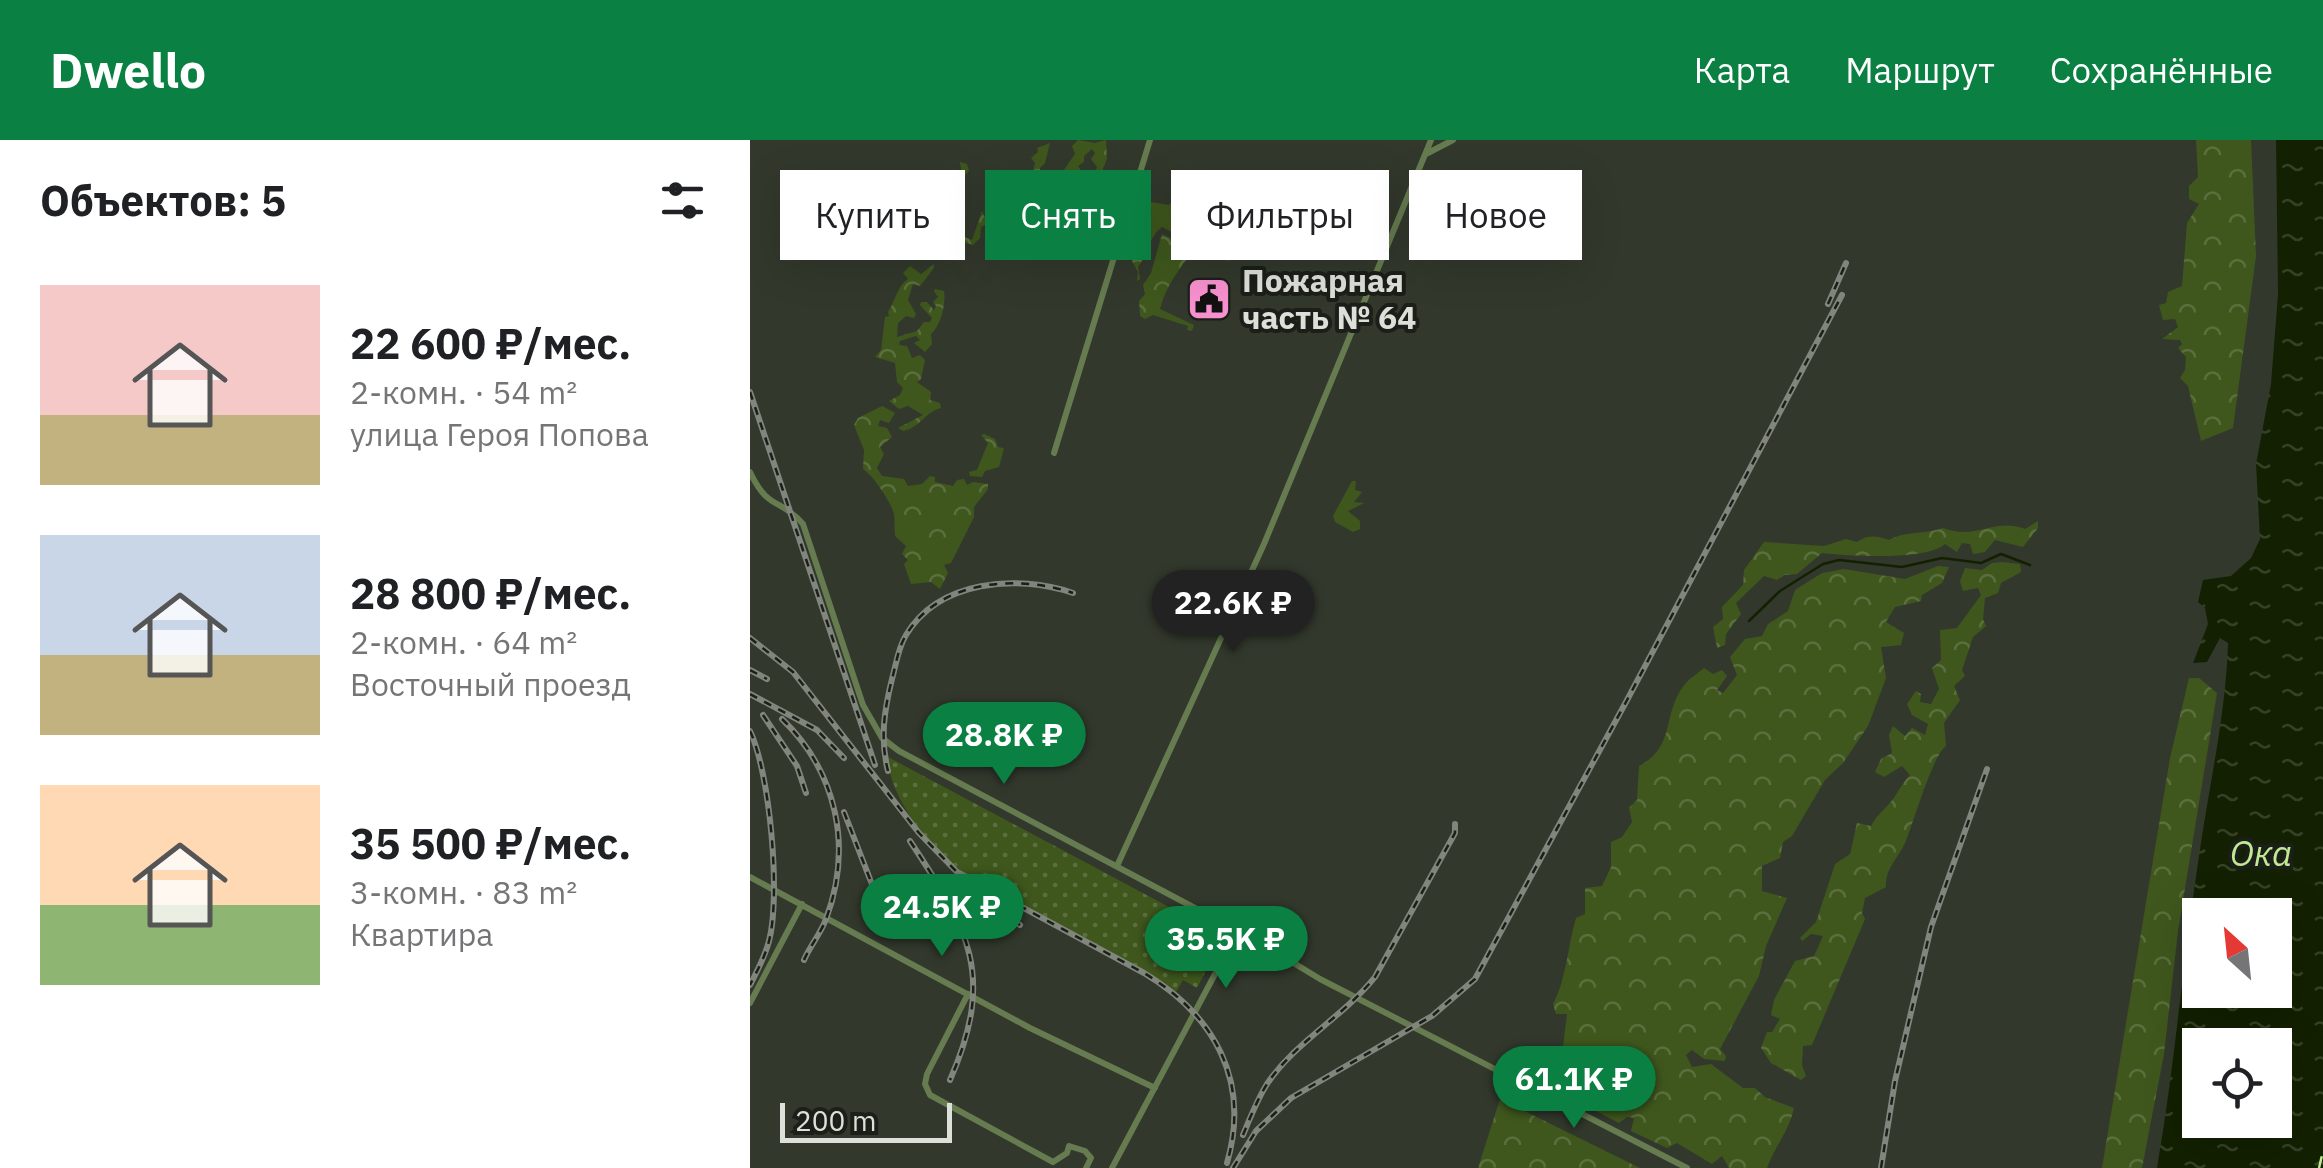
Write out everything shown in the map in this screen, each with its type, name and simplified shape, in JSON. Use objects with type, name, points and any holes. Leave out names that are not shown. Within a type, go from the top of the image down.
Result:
[{"type":"street","points":[[1054,453],[1150,140]]},
{"type":"street","points":[[1117,866],[1266,540],[1431,140]]},
{"type":"street","points":[[1425,155],[1453,140]]},
{"type":"street","points":[[750,472],[759,492],[770,503],[790,512],[803,524],[864,705],[882,738],[898,751],[1210,916],[1222,930],[1226,942],[1222,959],[1112,1168]]},
{"type":"street","points":[[750,877],[1030,1028],[1155,1088]]},
{"type":"street","points":[[750,1003],[802,904]]},
{"type":"street","points":[[1222,930],[1241,931],[1320,979],[1687,1168]]},
{"type":"street","points":[[968,994],[927,1074],[925,1084],[930,1095],[1053,1162],[1068,1153],[1070,1146],[1085,1150],[1091,1158],[1086,1168]]},
{"type":"green space","points":[[1078,140],[1106,140],[1107,159],[1102,170],[1096,170],[1092,149],[1078,166],[1081,170],[1064,170],[1075,154],[1072,146]]},
{"type":"green space","points":[[2196,140],[2251,140],[2256,256],[2233,428],[2201,441],[2188,386],[2180,378],[2186,357],[2178,348],[2182,344],[2180,340],[2162,339],[2178,327],[2175,319],[2163,320],[2159,305],[2166,303],[2168,292],[2182,286],[2187,223],[2199,204],[2189,199],[2189,186],[2198,177]]},
{"type":"green space","points":[[1050,143],[1045,163],[1040,170],[1033,170],[1031,158],[1037,148]]},
{"type":"green space","points":[[1151,202],[1171,203],[1171,232],[1162,227],[1151,241]]},
{"type":"green space","points":[[982,211],[985,225],[973,245],[965,243],[965,237],[972,240]]},
{"type":"green space","points":[[1162,234],[1171,238],[1171,260],[1186,260],[1160,309],[1194,325],[1192,331],[1187,330],[1188,326],[1153,315],[1145,319],[1140,316],[1143,285],[1151,273]]},
{"type":"green space","points":[[1142,260],[1137,281],[1138,272],[1132,261]]},
{"type":"green space","points":[[934,264],[920,286],[913,284],[908,300],[916,314],[898,323],[897,337],[930,322],[932,318],[921,302],[927,302],[934,310],[933,302],[938,297],[935,289],[944,291],[942,314],[931,334],[932,344],[925,352],[914,343],[920,340],[916,336],[900,341],[899,345],[907,346],[912,358],[920,355],[925,360],[917,382],[931,392],[930,400],[940,403],[941,408],[903,431],[898,428],[923,415],[908,406],[899,409],[889,401],[900,395],[903,388],[897,382],[895,363],[875,357],[881,350],[885,317],[908,279],[903,273],[910,266],[921,274]]},
{"type":"green space","points":[[882,406],[895,413],[889,423],[880,420],[878,426],[887,428],[892,437],[880,447],[884,454],[877,468],[882,476],[904,479],[908,486],[922,484],[930,476],[935,477],[935,482],[953,486],[964,479],[967,485],[988,484],[951,563],[944,565],[948,573],[940,589],[931,582],[911,584],[904,564],[908,560],[902,554],[906,546],[896,537],[894,514],[876,482],[863,469],[864,450],[854,425],[858,418]]},
{"type":"green space","points":[[981,435],[1004,448],[999,467],[985,471],[982,477],[970,476],[969,472],[977,470],[988,443]]},
{"type":"green space","points":[[1352,481],[1356,481],[1355,490],[1362,492],[1354,502],[1364,503],[1348,511],[1360,521],[1360,529],[1353,532],[1335,522],[1333,516]]},
{"type":"green space","points":[[2038,521],[2038,528],[2023,547],[1995,540],[1985,552],[1973,554],[1970,544],[1962,543],[1957,552],[1945,544],[1905,555],[1822,553],[1797,574],[1777,580],[1764,576],[1736,603],[1741,614],[1726,634],[1725,645],[1717,648],[1713,627],[1723,619],[1722,607],[1743,585],[1744,570],[1764,542],[1824,546],[1846,539],[1889,540],[1943,528],[1965,532],[2004,526],[2025,529]]},
{"type":"green space","points":[[2003,562],[2020,564],[2021,572],[2001,583],[1998,593],[1985,598],[1986,626],[1973,637],[1962,670],[1965,676],[1954,686],[1960,700],[1944,723],[1946,746],[1929,776],[1905,843],[1887,875],[1886,887],[1865,898],[1865,919],[1812,1045],[1803,1046],[1806,1076],[1801,1080],[1771,1063],[1761,1048],[1767,1032],[1772,1032],[1780,1019],[1771,1015],[1774,1000],[1795,961],[1814,956],[1823,936],[1811,934],[1802,941],[1800,938],[1816,922],[1835,864],[1850,854],[1857,823],[1871,826],[1910,775],[1902,766],[1884,777],[1875,772],[1881,759],[1892,753],[1889,735],[1893,726],[1905,736],[1912,728],[1925,735],[1928,724],[1912,715],[1907,704],[1916,691],[1921,694],[1920,702],[1931,704],[1939,689],[1932,668],[1941,660],[1940,630],[1957,628],[1981,595],[1978,588],[1963,591],[1960,581],[1965,568],[1982,570]]},
{"type":"green space","points":[[1938,566],[1949,567],[1942,583],[1922,595],[1921,601],[1895,607],[1886,622],[1904,633],[1901,645],[1881,647],[1886,678],[1868,726],[1843,763],[1825,780],[1792,836],[1783,842],[1780,858],[1762,866],[1762,891],[1787,898],[1766,946],[1759,976],[1720,1049],[1725,1061],[1704,1059],[1692,1050],[1686,1055],[1692,1067],[1711,1064],[1743,1088],[1755,1088],[1765,1097],[1794,1108],[1767,1168],[1729,1168],[1722,1156],[1712,1164],[1677,1143],[1667,1148],[1631,1131],[1634,1118],[1627,1117],[1619,1123],[1571,1098],[1578,1094],[1588,1099],[1592,1092],[1579,1088],[1575,1081],[1582,1079],[1584,1067],[1563,1047],[1567,1014],[1556,1014],[1553,1004],[1576,918],[1585,914],[1585,888],[1602,886],[1611,867],[1611,842],[1622,837],[1632,822],[1629,808],[1637,800],[1639,766],[1659,749],[1685,684],[1704,668],[1713,674],[1722,670],[1727,676],[1717,690],[1723,693],[1737,675],[1730,657],[1745,639],[1762,636],[1768,624],[1788,611],[1795,590],[1822,573],[1844,569],[1905,579]]},
{"type":"green space","points":[[2189,678],[2199,678],[2217,693],[2182,898],[2164,1054],[2142,1168],[2102,1168],[2170,758]]},
{"type":"green space","points":[[888,757],[1199,923],[1208,933],[1215,953],[1197,988],[1183,980],[1176,992],[971,878],[923,834],[905,808],[889,770]]},
{"type":"green space","points":[[1563,1053],[1572,1066],[1569,1078],[1546,1087],[1533,1081],[1534,1077],[1544,1075]]},
{"type":"green space","points":[[1500,1099],[1640,1168],[1478,1168]]},
{"type":"water","name":"Ока","points":[[2276,140],[2323,140],[2323,1168],[2157,1168],[2182,984],[2182,1008],[2292,1008],[2292,898],[2193,898],[2221,723],[2228,643],[2220,638],[2207,662],[2193,663],[2208,624],[2205,608],[2198,602],[2203,580],[2231,576],[2251,558],[2260,539],[2256,464],[2271,384],[2278,294]]},
{"type":"waterway","points":[[1749,621],[1780,591],[1823,564],[1839,560],[1902,567],[1942,558],[1981,563],[2001,554],[2030,565]]},
{"type":"ferry route","points":[[2319,1168],[2323,1151]]},
{"type":"railway","points":[[1828,304],[1846,263]]},
{"type":"railway","points":[[1233,1168],[1256,1131],[1291,1098],[1432,1016],[1475,979],[1842,295]]},
{"type":"railway","points":[[750,392],[875,765]]},
{"type":"railway","points":[[888,771],[884,736],[889,691],[901,645],[920,617],[938,603],[981,586],[1028,584],[1073,593]]},
{"type":"railway","points":[[750,638],[793,672],[919,833],[957,872],[1144,973],[1190,1009],[1221,1053],[1230,1077],[1233,1133],[1227,1163]]},
{"type":"railway","points":[[750,670],[767,679]]},
{"type":"railway","points":[[750,694],[817,730],[844,758]]},
{"type":"railway","points":[[763,715],[797,766],[806,793]]},
{"type":"railway","points":[[782,719],[816,762],[835,812],[838,838],[834,892],[824,924],[804,960]]},
{"type":"railway","points":[[750,731],[763,775],[774,866],[769,941],[750,985]]},
{"type":"railway","points":[[1881,1168],[1895,1081],[1931,927],[1987,769]]},
{"type":"railway","points":[[844,812],[873,887]]},
{"type":"railway","points":[[1243,1135],[1260,1096],[1278,1069],[1375,977],[1455,833],[1455,824]]},
{"type":"railway","points":[[910,841],[948,901],[969,954],[973,982],[971,1011],[950,1080]]},
{"type":"railway","points":[[977,899],[1020,925]]},
{"type":"place","name":"Пожарная часть № 64","points":[[1209,299]]}]
